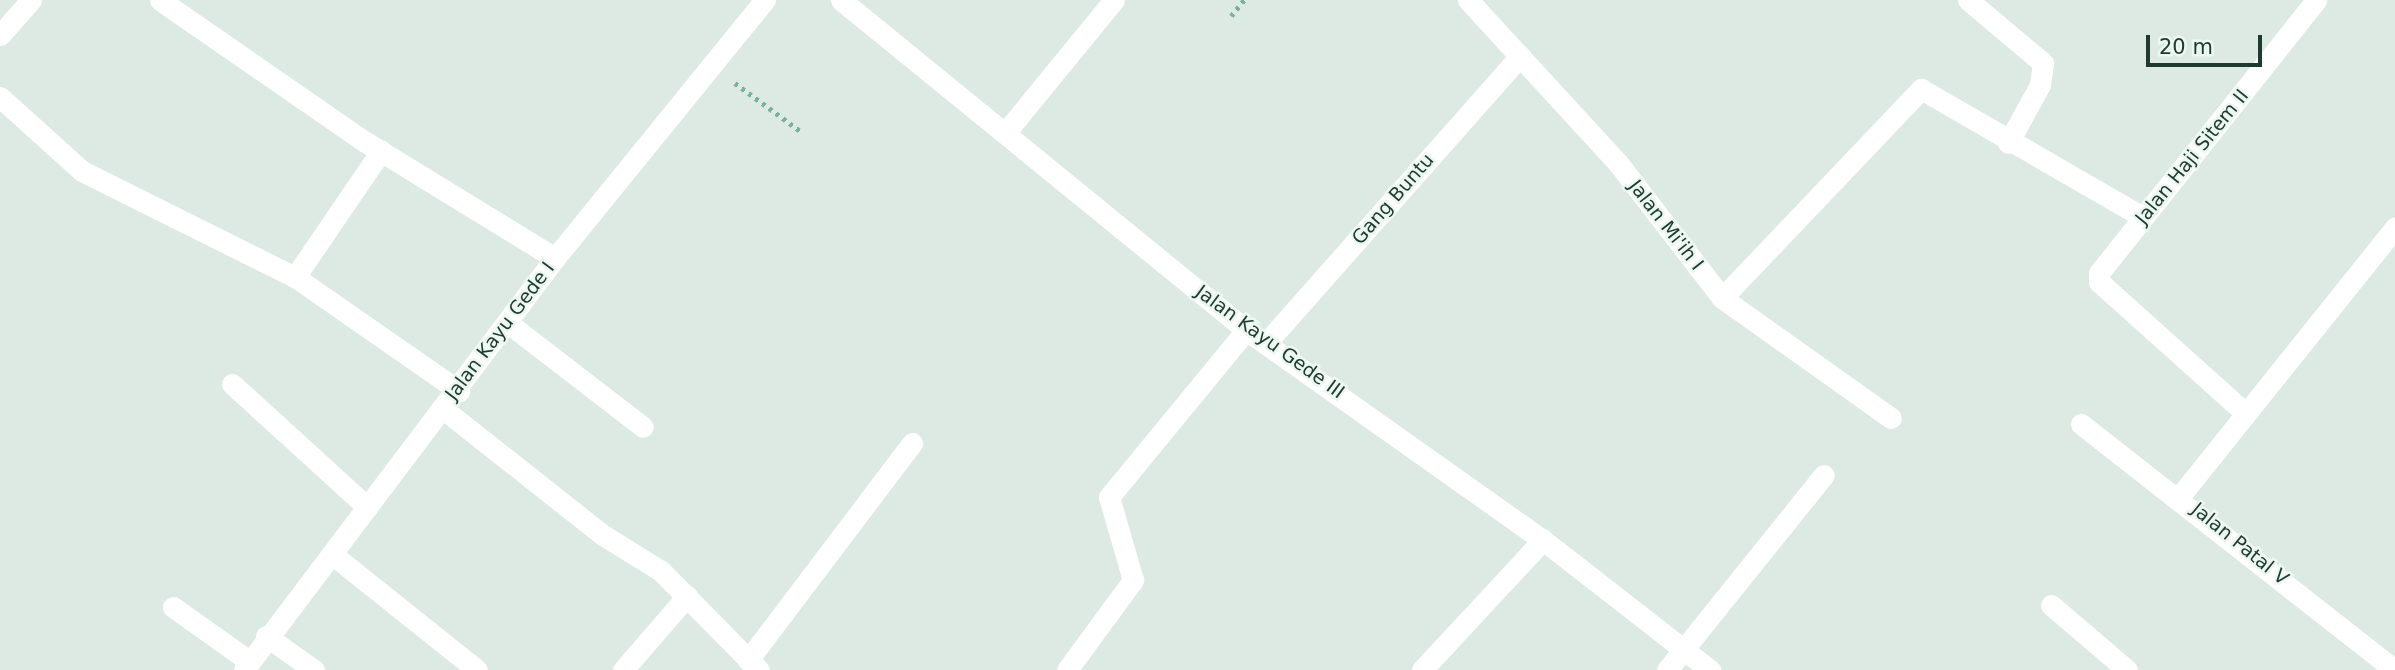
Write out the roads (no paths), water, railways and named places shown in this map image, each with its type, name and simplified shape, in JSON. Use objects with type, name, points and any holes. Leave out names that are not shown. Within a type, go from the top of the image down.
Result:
[{"type":"street","points":[[2,28],[31,0]]},
{"type":"street","points":[[160,0],[381,151],[555,258]]},
{"type":"street","name":"Jalan Kayu Gede I","points":[[247,666],[266,636],[333,555],[442,408],[459,391],[555,258],[765,0]]},
{"type":"street","name":"Jalan Kayu Gede III","points":[[841,0],[1247,330],[1543,540],[1710,670]]},
{"type":"street","points":[[1005,133],[1114,0]]},
{"type":"street","name":"Jalan Mi'ih I","points":[[1468,0],[1618,163],[1722,298],[1891,418]]},
{"type":"street","points":[[1968,0],[2043,63],[2040,85],[2008,143]]},
{"type":"street","name":"Jalan Haji Sitem II","points":[[2242,411],[2099,282],[2102,265],[2143,217],[2305,4]]},
{"type":"street","name":"Gang Buntu","points":[[1267,342],[1520,56]]},
{"type":"street","points":[[1722,298],[1921,89],[2008,143],[2143,217]]},
{"type":"street","points":[[0,97],[82,171],[295,277],[459,391]]},
{"type":"street","points":[[295,277],[381,151]]},
{"type":"street","points":[[2180,496],[2242,411],[2395,228]]},
{"type":"street","points":[[508,323],[643,427]]},
{"type":"street","points":[[1067,670],[1133,580],[1108,497],[1247,330]]},
{"type":"street","points":[[232,384],[367,508]]},
{"type":"street","points":[[442,408],[687,596],[754,665],[912,443]]},
{"type":"street","name":"Jalan Patal V","points":[[2081,424],[2180,496],[2395,670]]},
{"type":"street","points":[[1667,670],[1824,475]]},
{"type":"street","points":[[1422,670],[1543,540]]},
{"type":"street","points":[[333,555],[477,670]]},
{"type":"street","points":[[622,670],[687,596]]},
{"type":"street","points":[[2051,605],[2127,670]]},
{"type":"street","points":[[173,607],[247,666]]},
{"type":"street","points":[[266,636],[314,670]]}]
